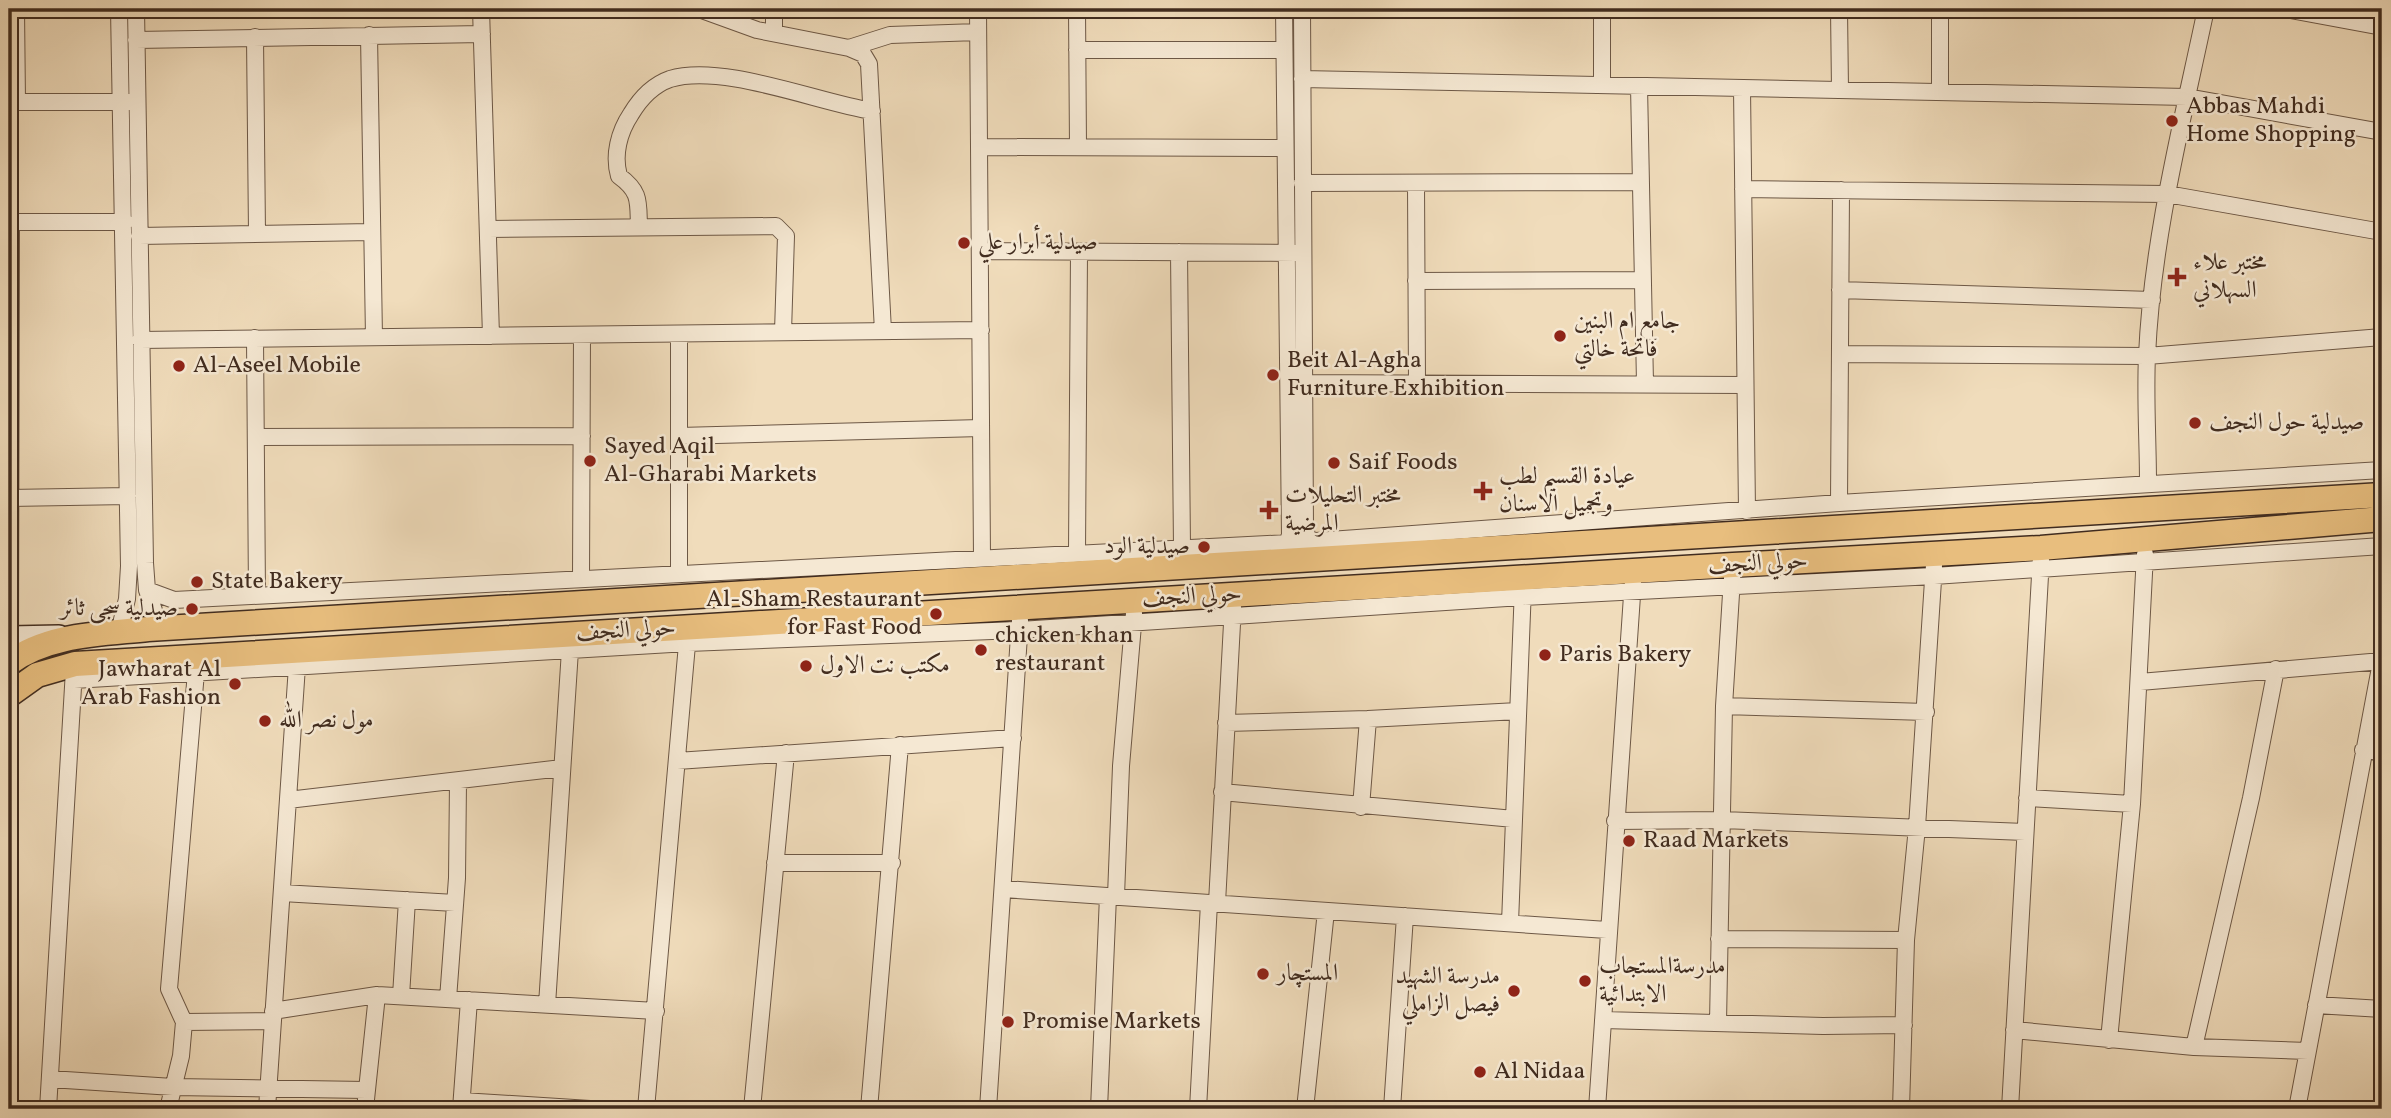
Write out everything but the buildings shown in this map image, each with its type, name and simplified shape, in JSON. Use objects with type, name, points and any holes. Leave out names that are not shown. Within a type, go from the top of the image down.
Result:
[{"type":"main road","name":"حولي النجف","points":[[9,663],[49,643],[81,636],[160,628],[927,583],[1313,550],[2382,495]]},
{"type":"main road","name":"حولي النجف","points":[[9,695],[37,675],[74,672],[803,629],[871,615],[930,612],[1020,619],[1523,587],[1934,566],[2145,550],[2382,519]]},
{"type":"main road","points":[[927,583],[923,595],[930,612]]},
{"type":"main road","points":[[871,615],[879,601],[873,586]]},
{"type":"street","points":[[16,9],[13,102],[129,102]]},
{"type":"street","points":[[119,9],[139,236],[147,590],[160,628]]},
{"type":"street","points":[[119,632],[128,583],[125,222],[129,102],[136,40],[136,9]]},
{"type":"street","points":[[481,9],[491,336]]},
{"type":"street","points":[[699,9],[774,33],[849,48],[863,54],[869,64],[883,331]]},
{"type":"street","points":[[774,9],[774,33]]},
{"type":"street","points":[[978,9],[982,558]]},
{"type":"street","points":[[1077,9],[1077,148]]},
{"type":"street","points":[[147,590],[174,600],[1182,547],[1281,552],[1286,383],[1284,9]]},
{"type":"street","points":[[1302,9],[1303,383],[1313,550],[1839,503],[2382,470]]},
{"type":"street","points":[[1602,9],[1602,85]]},
{"type":"street","points":[[1839,9],[1840,90]]},
{"type":"street","points":[[1940,9],[1940,92]]},
{"type":"street","points":[[2148,484],[2147,356],[2152,300],[2167,194],[2206,9]]},
{"type":"street","points":[[2286,9],[2382,27]]},
{"type":"street","points":[[849,48],[890,35],[978,32]]},
{"type":"street","points":[[136,40],[482,34]]},
{"type":"street","points":[[369,36],[374,337]]},
{"type":"street","points":[[255,37],[257,234]]},
{"type":"street","points":[[1077,50],[1284,50]]},
{"type":"street","points":[[639,227],[638,199],[633,187],[619,176],[617,147],[625,123],[652,89],[683,78],[731,78],[872,111]]},
{"type":"street","points":[[1302,79],[2187,97],[2382,132]]},
{"type":"street","points":[[1639,86],[1645,383]]},
{"type":"street","points":[[1742,88],[1747,511]]},
{"type":"street","points":[[979,147],[1285,148]]},
{"type":"street","points":[[1303,183],[1641,182]]},
{"type":"street","points":[[1416,183],[1417,383]]},
{"type":"street","points":[[1743,189],[2167,194],[2382,232]]},
{"type":"street","points":[[1839,503],[1841,190]]},
{"type":"street","points":[[81,636],[10,637],[10,222],[125,222]]},
{"type":"street","points":[[488,229],[776,226],[786,236],[783,332]]},
{"type":"street","points":[[139,236],[372,232]]},
{"type":"street","points":[[980,251],[1303,253]]},
{"type":"street","points":[[1077,552],[1079,252]]},
{"type":"street","points":[[1179,252],[1182,547]]},
{"type":"street","points":[[1416,281],[1643,281]]},
{"type":"street","points":[[1840,290],[2152,300]]},
{"type":"street","points":[[140,340],[981,330]]},
{"type":"street","points":[[679,334],[679,574]]},
{"type":"street","points":[[581,579],[582,335]]},
{"type":"street","points":[[1840,354],[2147,356],[2382,337]]},
{"type":"street","points":[[255,338],[257,595]]},
{"type":"street","points":[[1286,383],[1745,385]]},
{"type":"street","points":[[679,436],[981,428]]},
{"type":"street","points":[[257,437],[582,436]]},
{"type":"street","points":[[10,498],[128,496]]},
{"type":"street","points":[[2109,1040],[2132,804],[2145,550],[2382,546]]},
{"type":"street","points":[[2010,1109],[2041,558]]},
{"type":"street","points":[[1901,1109],[1906,940],[1926,712],[1934,566]]},
{"type":"street","points":[[1718,1023],[1724,706],[1733,576]]},
{"type":"street","points":[[1597,1109],[1607,930],[1633,581]]},
{"type":"street","points":[[1510,923],[1523,587]]},
{"type":"street","points":[[1198,1109],[1233,605]]},
{"type":"street","points":[[1099,1109],[1121,766],[1134,611]]},
{"type":"street","points":[[803,629],[1020,619],[988,1109]]},
{"type":"street","points":[[48,1109],[74,672],[196,673],[491,647],[569,650],[688,635],[646,1109]]},
{"type":"street","points":[[547,1005],[569,650]]},
{"type":"street","points":[[2140,682],[2382,659],[2297,1109],[2382,1109]]},
{"type":"street","points":[[267,1109],[297,666]]},
{"type":"street","points":[[2194,1046],[2251,798],[2276,669]]},
{"type":"street","points":[[168,1109],[181,1056],[184,1022],[169,989],[196,673]]},
{"type":"street","points":[[1724,706],[1926,712]]},
{"type":"street","points":[[1226,723],[1518,711]]},
{"type":"street","points":[[1361,807],[1368,719]]},
{"type":"street","points":[[677,761],[1013,738]]},
{"type":"street","points":[[869,1109],[900,745]]},
{"type":"street","points":[[2363,750],[2382,752]]},
{"type":"street","points":[[752,1109],[786,753]]},
{"type":"street","points":[[288,800],[562,768]]},
{"type":"street","points":[[447,999],[455,903],[458,782]]},
{"type":"street","points":[[1222,792],[1361,807],[1514,819]]},
{"type":"street","points":[[2027,798],[2132,804]]},
{"type":"street","points":[[1615,821],[1722,820],[2025,832]]},
{"type":"street","points":[[775,863],[892,863]]},
{"type":"street","points":[[1003,889],[1607,930]]},
{"type":"street","points":[[282,893],[455,903]]},
{"type":"street","points":[[401,996],[407,900]]},
{"type":"street","points":[[1305,1109],[1326,912]]},
{"type":"street","points":[[1392,1109],[1405,916]]},
{"type":"street","points":[[1719,939],[1906,940]]},
{"type":"street","points":[[184,1022],[273,1016],[377,995],[656,1011]]},
{"type":"street","points":[[365,1109],[377,995]]},
{"type":"street","points":[[470,1000],[461,1105],[590,1109]]},
{"type":"street","points":[[2316,1005],[2382,1009]]},
{"type":"street","points":[[1603,1020],[1904,1025]]},
{"type":"street","points":[[2014,1030],[2109,1040],[2308,1051]]},
{"type":"street","points":[[50,1079],[173,1087],[366,1090]]},
{"type":"place","name":"Abbas Mahdi Home Shopping","points":[[2172,121]]},
{"type":"place","name":"صيدلية أبرار علي","points":[[964,243]]},
{"type":"place","name":"مختبر علاء السهلاني","points":[[2177,277]]},
{"type":"place","name":"جامع ام البنين فاتحة خالتي","points":[[1560,336]]},
{"type":"place","name":"Al-Aseel Mobile","points":[[179,366]]},
{"type":"place","name":"Beit Al-Agha Furniture Exhibition","points":[[1273,375]]},
{"type":"place","name":"صيدلية حول النجف","points":[[2195,423]]},
{"type":"place","name":"Sayed Aqil Al-Gharabi Markets","points":[[590,461]]},
{"type":"place","name":"Saif Foods","points":[[1334,463]]},
{"type":"place","name":"عيادة القسيم لطب وتجميل الاسنان","points":[[1483,491]]},
{"type":"place","name":"مختبر التحليلات المرضية","points":[[1269,510]]},
{"type":"place","name":"صيدلية الود","points":[[1204,547]]},
{"type":"place","name":"State Bakery","points":[[197,582]]},
{"type":"place","name":"صيدلية سجى ثائر","points":[[192,609]]},
{"type":"place","name":"Al-Sham Restaurant for Fast Food","points":[[936,614]]},
{"type":"place","name":"chicken khan restaurant","points":[[981,650]]},
{"type":"place","name":"Paris Bakery","points":[[1545,655]]},
{"type":"place","name":"مكتب نت الاول","points":[[806,666]]},
{"type":"place","name":"Jawharat Al Arab Fashion","points":[[235,684]]},
{"type":"place","name":"مول نصر الله","points":[[265,721]]},
{"type":"place","name":"Raad Markets","points":[[1629,841]]},
{"type":"place","name":"المستچار","points":[[1263,974]]},
{"type":"place","name":"مدرسةالمستجاب الابتدائية","points":[[1585,981]]},
{"type":"place","name":"مدرسة الشهيد فيصل الزاملي","points":[[1514,991]]},
{"type":"place","name":"Promise Markets","points":[[1008,1022]]},
{"type":"place","name":"Al Nidaa","points":[[1480,1072]]}]
